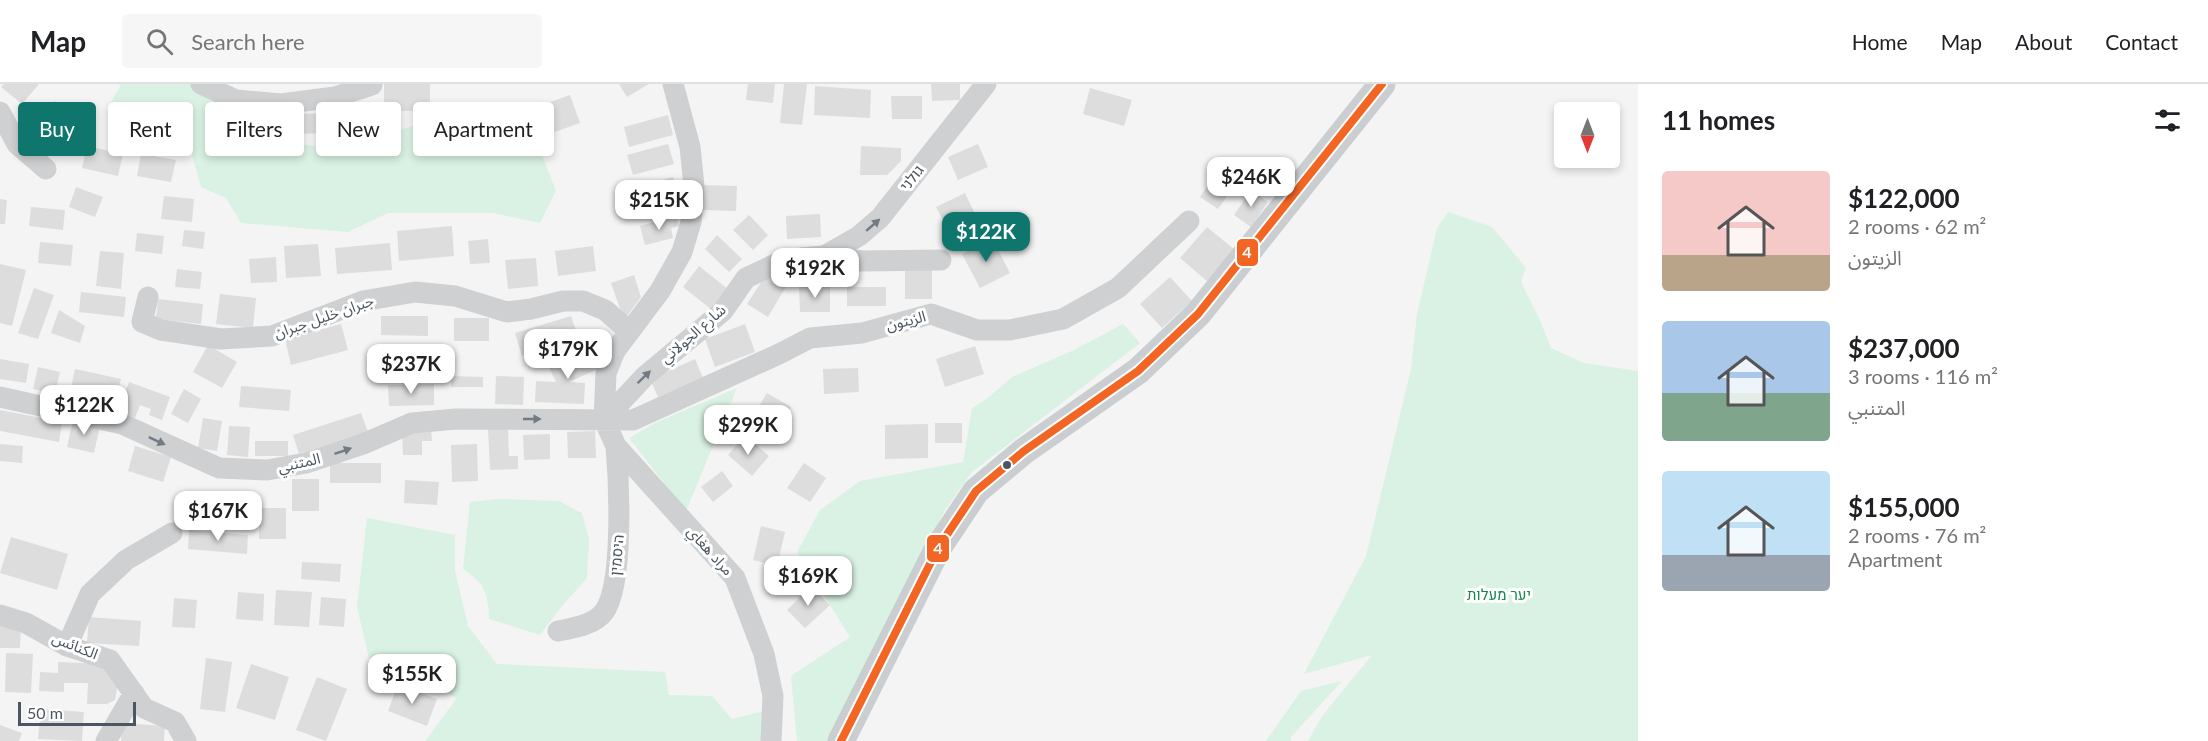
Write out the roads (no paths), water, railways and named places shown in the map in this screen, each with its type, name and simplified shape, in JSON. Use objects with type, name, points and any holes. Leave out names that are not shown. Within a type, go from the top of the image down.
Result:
[{"type":"main road","points":[[841,741],[938,548],[976,491],[1024,451],[1138,371],[1198,314],[1382,84]]},
{"type":"street","points":[[201,84],[236,100],[281,104],[335,98],[372,85]]},
{"type":"street","points":[[604,420],[606,373],[615,351],[660,291],[682,252],[691,222],[694,186],[690,147],[673,84]]},
{"type":"street","name":"גולני","points":[[824,256],[859,236],[880,218],[986,84]]},
{"type":"street","points":[[0,112],[17,144],[46,169]]},
{"type":"street","name":"الزيتون","points":[[604,420],[633,420],[810,338],[862,333],[932,314],[977,330],[1010,330],[1063,318],[1118,288],[1189,221]]},
{"type":"street","points":[[824,256],[862,261],[941,260]]},
{"type":"street","name":"شارع الجولاني","points":[[604,420],[645,376],[723,311],[746,278],[782,261],[824,256]]},
{"type":"street","name":"جبران خليل جبران","points":[[147,297],[141,322],[161,330],[221,339],[272,336],[363,301],[415,292],[456,296],[507,312],[563,301],[583,301],[604,310],[629,331]]},
{"type":"street","name":"المتنبي","points":[[0,397],[122,424],[219,468],[267,470],[306,464],[363,444],[412,423],[456,419],[604,420]]},
{"type":"street","name":"مراد هغاي","points":[[604,420],[616,446],[735,578],[764,654],[773,696],[771,741]]},
{"type":"street","name":"היסמין","points":[[558,631],[582,627],[604,612],[614,588],[619,525],[616,446]]},
{"type":"street","points":[[67,646],[90,594],[126,560],[172,533]]},
{"type":"street","name":"الكنائس","points":[[0,615],[26,623],[67,646],[110,660],[144,708],[175,722],[186,741]]},
{"type":"street","points":[[106,741],[134,693]]},
{"type":"park label","name":"יער מעלות","points":[[1499,595]]}]
